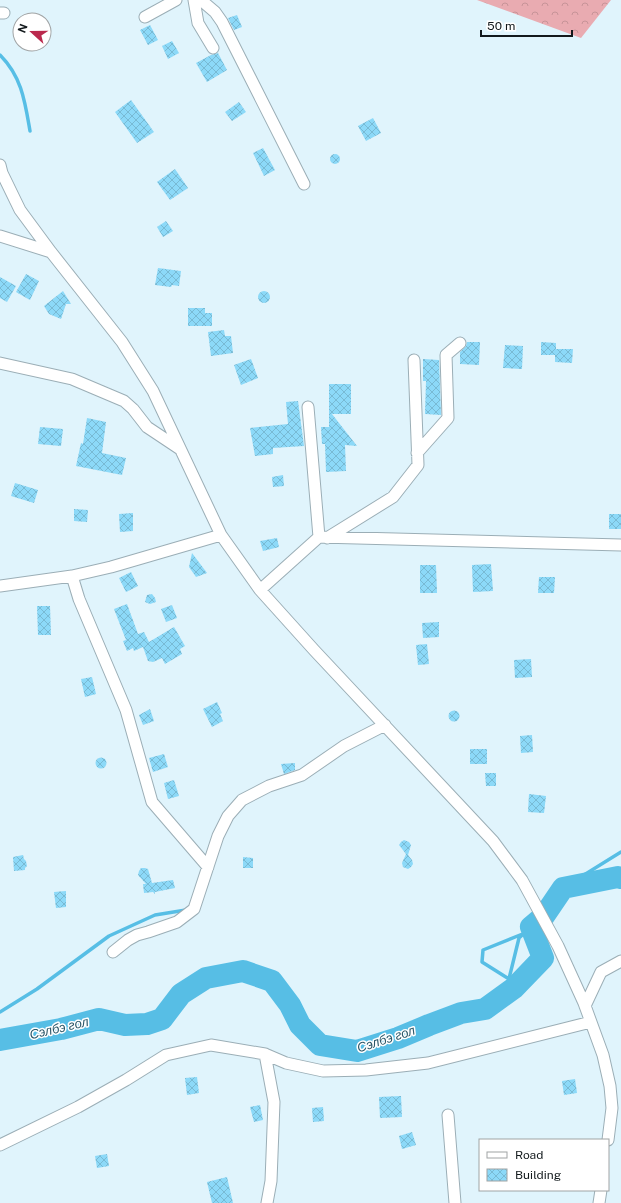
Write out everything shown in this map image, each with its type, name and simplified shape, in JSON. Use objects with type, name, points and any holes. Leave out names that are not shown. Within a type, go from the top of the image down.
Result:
[{"type":"street","points":[[145,17],[176,0]]},
{"type":"street","points":[[194,0],[198,23],[212,48]]},
{"type":"street","points":[[201,0],[215,12],[222,22],[304,184]]},
{"type":"street","points":[[0,165],[2,173],[20,210],[50,252],[122,342],[153,391],[221,535],[230,550],[260,590],[493,841],[522,880],[552,935],[585,1006],[603,1055],[616,1108],[608,1139]]},
{"type":"street","points":[[0,236],[50,252]]},
{"type":"street","points":[[417,453],[448,418],[446,355],[460,343]]},
{"type":"street","points":[[260,590],[323,537],[393,498],[418,465],[414,360]]},
{"type":"street","points":[[0,363],[72,379],[124,401],[133,408],[147,427],[181,450]]},
{"type":"street","points":[[308,407],[323,537]]},
{"type":"street","points":[[0,586],[72,576],[111,567],[221,535]]},
{"type":"street","points":[[323,537],[621,545]]},
{"type":"street","points":[[72,576],[79,599],[126,710],[152,802],[208,867]]},
{"type":"street","points":[[113,952],[137,935],[177,922],[194,909],[218,836],[228,816],[242,800],[269,786],[302,775],[344,746],[385,726]]},
{"type":"street","points":[[585,1006],[601,972],[621,961]]},
{"type":"street","points":[[0,1145],[78,1107],[166,1055],[211,1045],[265,1054],[286,1063],[323,1071],[366,1070],[428,1063],[591,1022]]},
{"type":"street","points":[[265,1054],[274,1102],[271,1181],[267,1203]]},
{"type":"street","points":[[448,1115],[455,1203]]},
{"type":"street","points":[[599,1203],[600,1191]]},
{"type":"green space","points":[[477,0],[611,0],[581,38]]},
{"type":"building","points":[[237,15],[242,27],[234,30],[228,18]]},
{"type":"building","points":[[150,25],[158,40],[148,45],[140,30]]},
{"type":"building","points":[[172,41],[179,53],[168,59],[162,46]]},
{"type":"building","points":[[218,53],[227,70],[207,82],[196,63]]},
{"type":"building","points":[[131,100],[154,132],[137,143],[115,112]]},
{"type":"building","points":[[239,102],[246,112],[232,121],[225,112]]},
{"type":"building","points":[[373,118],[381,133],[366,141],[358,126]]},
{"type":"building","points":[[263,148],[275,170],[264,176],[253,153]]},
{"type":"building","points":[[333,154],[337,154],[339,155],[339,163],[333,164],[330,161],[330,157]]},
{"type":"building","points":[[175,169],[188,188],[170,200],[157,182]]},
{"type":"building","points":[[166,221],[173,231],[163,237],[157,227]]},
{"type":"building","points":[[158,268],[181,271],[179,286],[172,285],[171,287],[155,285]]},
{"type":"building","points":[[26,274],[39,281],[30,300],[16,292]]},
{"type":"building","points":[[0,277],[16,286],[7,302],[0,298]]},
{"type":"building","points":[[63,291],[71,304],[66,304],[61,319],[49,314],[44,306]]},
{"type":"building","points":[[266,291],[269,292],[269,302],[262,303],[259,302],[258,295],[259,292]]},
{"type":"building","points":[[188,308],[205,308],[205,313],[212,313],[212,326],[188,326]]},
{"type":"building","points":[[224,330],[225,336],[231,336],[233,353],[211,356],[208,332]]},
{"type":"building","points":[[467,342],[480,342],[479,365],[460,364],[460,352],[466,346]]},
{"type":"building","points":[[541,342],[556,343],[556,349],[573,349],[572,363],[555,362],[555,355],[541,355]]},
{"type":"building","points":[[505,345],[523,346],[522,369],[503,368]]},
{"type":"building","points":[[251,359],[258,378],[241,385],[234,365]]},
{"type":"building","points":[[423,359],[439,360],[441,415],[425,414],[426,381],[423,381]]},
{"type":"building","points":[[329,384],[351,384],[351,414],[332,414],[357,446],[345,445],[346,471],[326,472],[325,444],[322,444],[321,427],[329,427]]},
{"type":"building","points":[[298,401],[304,446],[273,448],[273,454],[255,456],[250,428],[288,424],[286,402]]},
{"type":"building","points":[[87,418],[106,422],[102,453],[126,458],[122,475],[76,466],[81,443],[83,444]]},
{"type":"building","points":[[40,427],[63,429],[61,446],[38,444]]},
{"type":"building","points":[[283,475],[284,486],[273,487],[272,477]]},
{"type":"building","points":[[15,483],[38,490],[34,503],[11,496]]},
{"type":"building","points":[[74,509],[88,510],[87,522],[74,521]]},
{"type":"building","points":[[133,513],[133,531],[120,532],[119,514]]},
{"type":"building","points":[[609,514],[621,514],[621,529],[609,529]]},
{"type":"building","points":[[277,538],[279,547],[263,551],[260,541]]},
{"type":"building","points":[[192,553],[207,573],[196,577],[189,567]]},
{"type":"building","points":[[491,564],[493,591],[473,592],[472,565]]},
{"type":"building","points":[[420,565],[436,565],[437,593],[420,593]]},
{"type":"building","points":[[131,572],[138,586],[126,592],[119,578]]},
{"type":"building","points":[[539,577],[555,577],[554,593],[538,593]]},
{"type":"building","points":[[152,594],[156,602],[150,604],[145,602],[147,595]]},
{"type":"building","points":[[127,604],[138,634],[144,632],[149,642],[174,627],[185,646],[180,649],[182,654],[165,664],[162,658],[153,662],[148,661],[143,647],[134,651],[133,648],[127,651],[123,641],[126,640],[114,609]]},
{"type":"building","points":[[172,605],[177,618],[166,622],[161,609]]},
{"type":"building","points":[[37,606],[50,606],[51,635],[38,635]]},
{"type":"building","points":[[439,622],[439,637],[423,638],[422,623]]},
{"type":"building","points":[[427,644],[429,664],[418,665],[416,645]]},
{"type":"building","points":[[531,659],[532,677],[515,678],[514,660]]},
{"type":"building","points":[[92,677],[96,694],[85,697],[81,679]]},
{"type":"building","points":[[217,702],[222,713],[220,714],[223,721],[212,727],[203,709]]},
{"type":"building","points":[[150,709],[154,721],[143,725],[139,715]]},
{"type":"building","points":[[452,711],[456,711],[458,712],[458,720],[452,721],[449,718],[449,714]]},
{"type":"building","points":[[532,735],[533,752],[521,753],[520,736]]},
{"type":"building","points":[[470,749],[487,749],[487,764],[470,764]]},
{"type":"building","points":[[164,754],[168,767],[153,772],[149,758]]},
{"type":"building","points":[[101,757],[105,759],[107,763],[105,767],[101,769],[97,767],[95,763],[97,759]]},
{"type":"building","points":[[295,763],[295,770],[284,774],[281,764]]},
{"type":"building","points":[[485,773],[496,773],[496,786],[486,786]]},
{"type":"building","points":[[174,780],[179,796],[168,799],[164,783]]},
{"type":"building","points":[[529,794],[546,796],[544,813],[528,812]]},
{"type":"building","points":[[404,840],[409,842],[411,845],[408,855],[413,864],[408,869],[403,867],[402,863],[406,854],[399,845]]},
{"type":"building","points":[[23,855],[27,866],[25,870],[14,871],[13,857]]},
{"type":"building","points":[[243,857],[253,858],[253,868],[243,868]]},
{"type":"building","points":[[141,868],[148,869],[152,883],[173,880],[175,888],[155,892],[155,894],[153,892],[144,893],[143,884],[146,884],[138,875]]},
{"type":"building","points":[[66,891],[66,907],[56,908],[54,892]]},
{"type":"building","points":[[197,1077],[199,1093],[187,1095],[185,1078]]},
{"type":"building","points":[[575,1079],[577,1093],[564,1095],[562,1081]]},
{"type":"building","points":[[401,1096],[402,1117],[380,1118],[379,1097]]},
{"type":"building","points":[[260,1105],[263,1120],[254,1122],[250,1107]]},
{"type":"building","points":[[323,1107],[324,1121],[313,1122],[312,1108]]},
{"type":"building","points":[[412,1132],[416,1145],[402,1149],[399,1136]]},
{"type":"building","points":[[107,1154],[109,1166],[97,1168],[95,1156]]},
{"type":"building","points":[[227,1177],[233,1203],[212,1203],[207,1182]]},
{"type":"waterway","points":[[0,55],[7,63],[18,81],[24,100],[30,131]]},
{"type":"waterway","points":[[563,888],[621,852]]},
{"type":"waterway","name":"Сэлбэ гол","points":[[0,1040],[61,1029],[99,1019],[125,1025],[147,1024],[162,1019],[181,994],[206,978],[243,971],[272,981],[290,1005],[300,1025],[320,1045],[357,1051],[398,1038],[461,1013],[485,1009],[514,988],[543,958],[531,927],[544,916],[563,888],[618,877],[621,878]]},
{"type":"waterway","points":[[0,1012],[37,989],[109,936],[155,915],[186,910]]},
{"type":"waterway","points":[[505,995],[519,938],[531,927]]},
{"type":"waterway","points":[[509,979],[482,962],[483,950],[525,933]]}]
